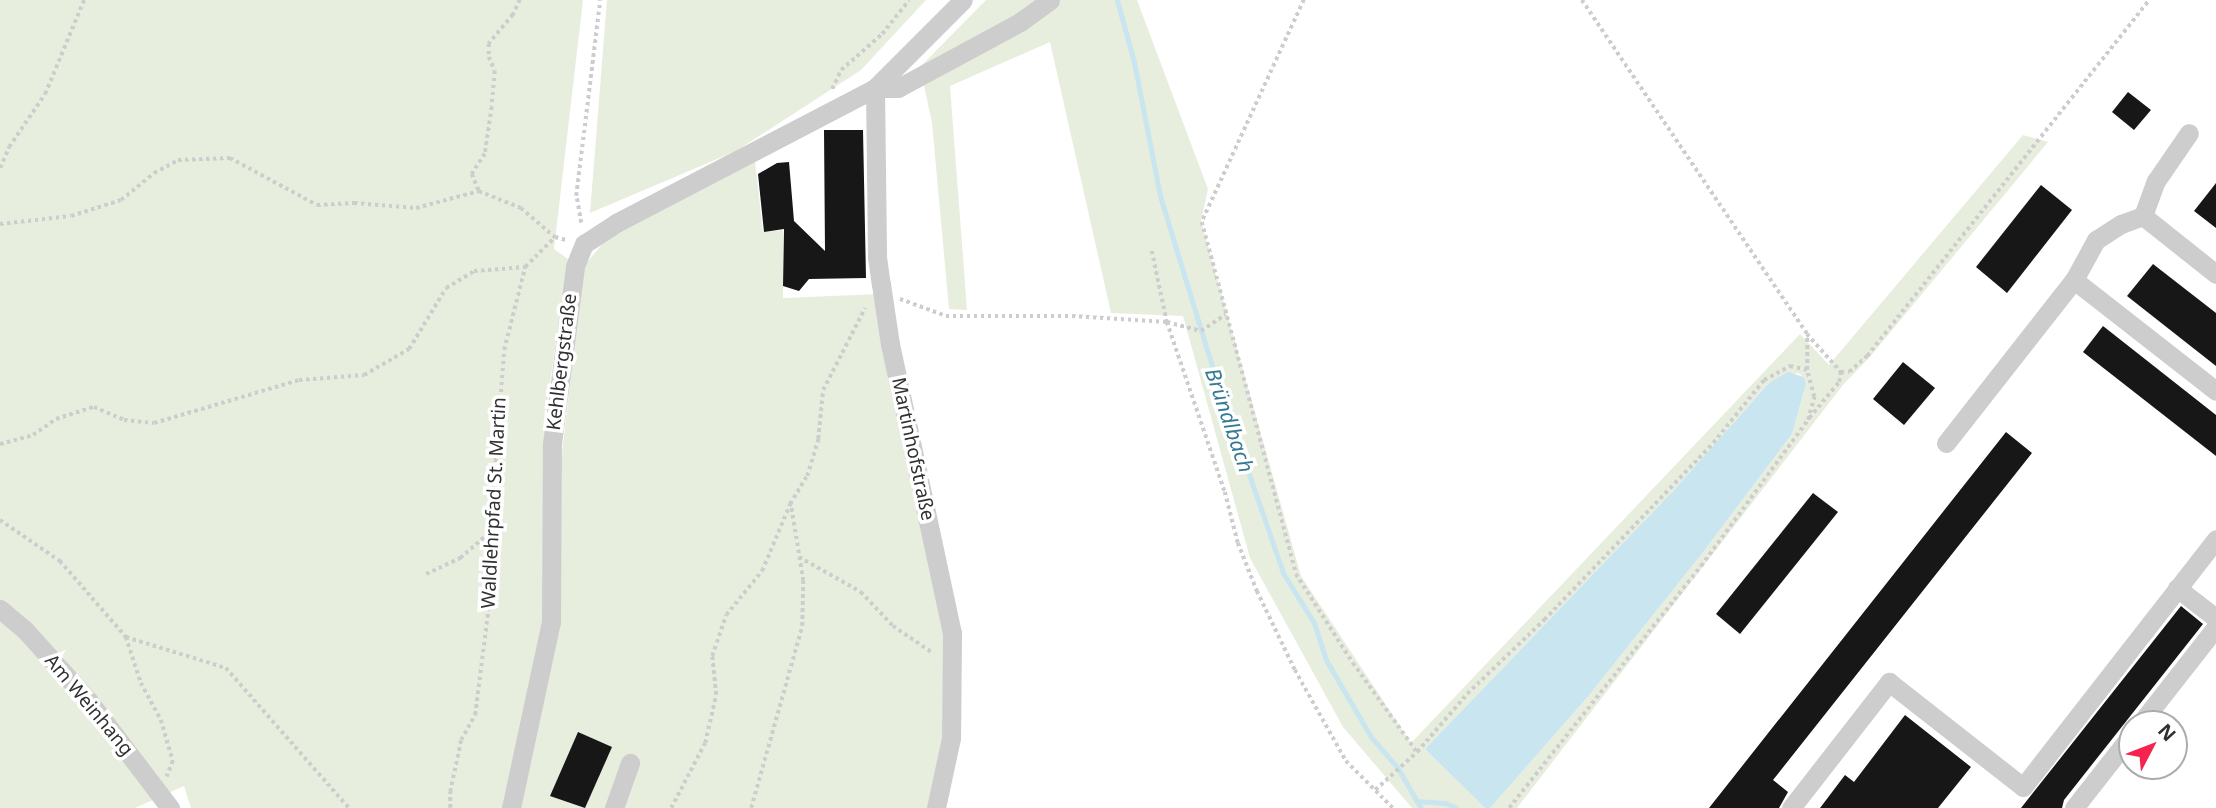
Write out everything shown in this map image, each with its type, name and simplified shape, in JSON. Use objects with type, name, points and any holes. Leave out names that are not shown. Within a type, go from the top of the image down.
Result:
[{"type":"street","points":[[584,244],[616,223],[875,88],[963,0]]},
{"type":"street","points":[[875,88],[898,88],[1020,22],[1050,0]]},
{"type":"street","name":"Martinhofstraße","points":[[875,88],[877,257],[890,344],[949,611],[954,668],[951,738],[936,808]]},
{"type":"street","points":[[1946,443],[2074,280],[2096,240],[2121,224],[2143,216],[2156,181],[2189,133]]},
{"type":"street","points":[[2143,216],[2216,274]]},
{"type":"street","name":"Kehlbergstraße","points":[[511,808],[551,622],[552,444],[575,266],[584,244]]},
{"type":"street","points":[[2074,280],[2216,391]]},
{"type":"street","points":[[1791,808],[1889,682],[2023,788],[2216,538]]},
{"type":"street","points":[[2177,588],[2216,618]]},
{"type":"street","name":"Am Weinhang","points":[[0,608],[26,630],[88,700],[157,787],[170,808]]},
{"type":"street","points":[[2151,710],[2216,627]]},
{"type":"street","points":[[2074,808],[2118,752]]},
{"type":"street","points":[[614,808],[630,763]]},
{"type":"path","points":[[0,168],[9,147],[45,93],[84,0]]},
{"type":"path","points":[[479,191],[472,174],[485,154],[492,107],[495,71],[489,57],[489,44],[513,15],[520,0]]},
{"type":"path","points":[[0,224],[71,216],[121,200],[154,173],[178,160],[230,158],[317,205],[354,203],[416,208],[479,191],[522,208],[555,237],[584,244],[576,196],[600,0]]},
{"type":"path","points":[[820,117],[841,70],[882,34],[909,0]]},
{"type":"path","points":[[1304,0],[1202,222],[1224,315],[1296,574],[1353,663],[1418,752]]},
{"type":"path","points":[[1582,0],[1807,334],[1841,372],[1849,372],[1867,356],[2149,0]]},
{"type":"path","points":[[0,444],[33,435],[56,419],[94,407],[124,420],[154,423],[299,380],[364,375],[409,349],[446,289],[474,271],[525,267],[555,237]]},
{"type":"path","points":[[1152,251],[1167,322],[1256,591],[1295,670],[1346,761],[1393,808]]},
{"type":"path","name":"Waldlehrpfad St. Martin","points":[[450,808],[450,792],[461,740],[475,715],[493,571],[490,532],[504,350],[525,267]]},
{"type":"path","points":[[671,808],[705,743],[716,695],[712,656],[726,615],[762,571],[790,504],[807,476],[818,439],[823,390],[883,294],[946,316],[1072,316],[1167,322],[1201,331],[1224,315]]},
{"type":"path","points":[[1807,334],[1807,370],[1814,397],[1808,420]]},
{"type":"path","points":[[1375,790],[1418,752],[1467,694],[1553,611],[1713,443],[1765,380],[1790,366],[1807,370]]},
{"type":"path","points":[[1509,808],[1701,566],[1839,382],[1841,372]]},
{"type":"path","points":[[751,808],[802,626],[803,581],[790,504]]},
{"type":"path","points":[[0,520],[60,561],[126,637],[141,683],[160,720],[173,761],[168,776],[157,787]]},
{"type":"path","points":[[426,574],[460,558],[490,532]]},
{"type":"path","points":[[799,557],[862,592],[893,626],[954,668]]},
{"type":"path","points":[[126,637],[226,668],[349,808]]},
{"type":"green space","points":[[0,0],[583,0],[554,249],[568,259],[547,404],[544,461],[545,606],[505,808],[191,808],[184,786],[135,808],[0,808]]},
{"type":"green space","points":[[607,0],[926,0],[861,70],[736,151],[590,213]]},
{"type":"green space","points":[[986,0],[1137,0],[1208,189],[1201,221],[1301,576],[1411,743],[1800,334],[1829,365],[2023,135],[2048,142],[1869,358],[1843,385],[1517,808],[1490,808],[1586,699],[1700,556],[1792,434],[1806,384],[1804,377],[1798,373],[1769,383],[1674,490],[1425,749],[1485,808],[1412,808],[1343,727],[1250,558],[1183,316],[1111,313],[1050,42],[950,86],[967,310],[949,309],[932,123],[920,67]]},
{"type":"green space","points":[[755,161],[763,232],[783,230],[783,298],[879,294],[950,645],[948,734],[930,808],[520,808],[584,266],[608,237]]},
{"type":"water","points":[[1788,372],[1804,377],[1806,384],[1792,434],[1700,556],[1586,699],[1490,808],[1485,808],[1425,749],[1674,490],[1769,383]]},
{"type":"building","points":[[2128,92],[2151,110],[2134,130],[2112,112]]},
{"type":"building","points":[[824,130],[863,130],[866,278],[809,279],[799,291],[783,286],[784,229],[764,232],[758,174],[777,163],[789,162],[794,221],[825,251]]},
{"type":"building","points":[[2216,183],[2216,228],[2194,211]]},
{"type":"building","points":[[2041,185],[2072,210],[2007,293],[1976,267]]},
{"type":"building","points":[[2153,264],[2216,313],[2216,366],[2127,296]]},
{"type":"building","points":[[2103,326],[2216,415],[2216,456],[2083,352]]},
{"type":"building","points":[[1903,362],[1935,388],[1904,425],[1873,399]]},
{"type":"building","points":[[2006,432],[2032,453],[1773,780],[1788,792],[1779,808],[1709,808]]},
{"type":"building","points":[[1813,493],[1838,512],[1740,634],[1716,614]]},
{"type":"building","points":[[2181,606],[2203,624],[2135,710],[2118,710],[2118,732],[2064,800],[2062,808],[2021,808]]},
{"type":"building","points":[[1905,715],[1971,767],[1938,808],[1820,808],[1845,775],[1854,782]]},
{"type":"building","points":[[578,732],[612,747],[585,808],[550,796]]},
{"type":"waterway","name":"Bründlbach","points":[[1117,0],[1134,62],[1160,196],[1217,382],[1283,573],[1314,623],[1326,660],[1371,737],[1397,767],[1421,808]]},
{"type":"waterway","points":[[1416,801],[1445,803],[1456,808]]}]
